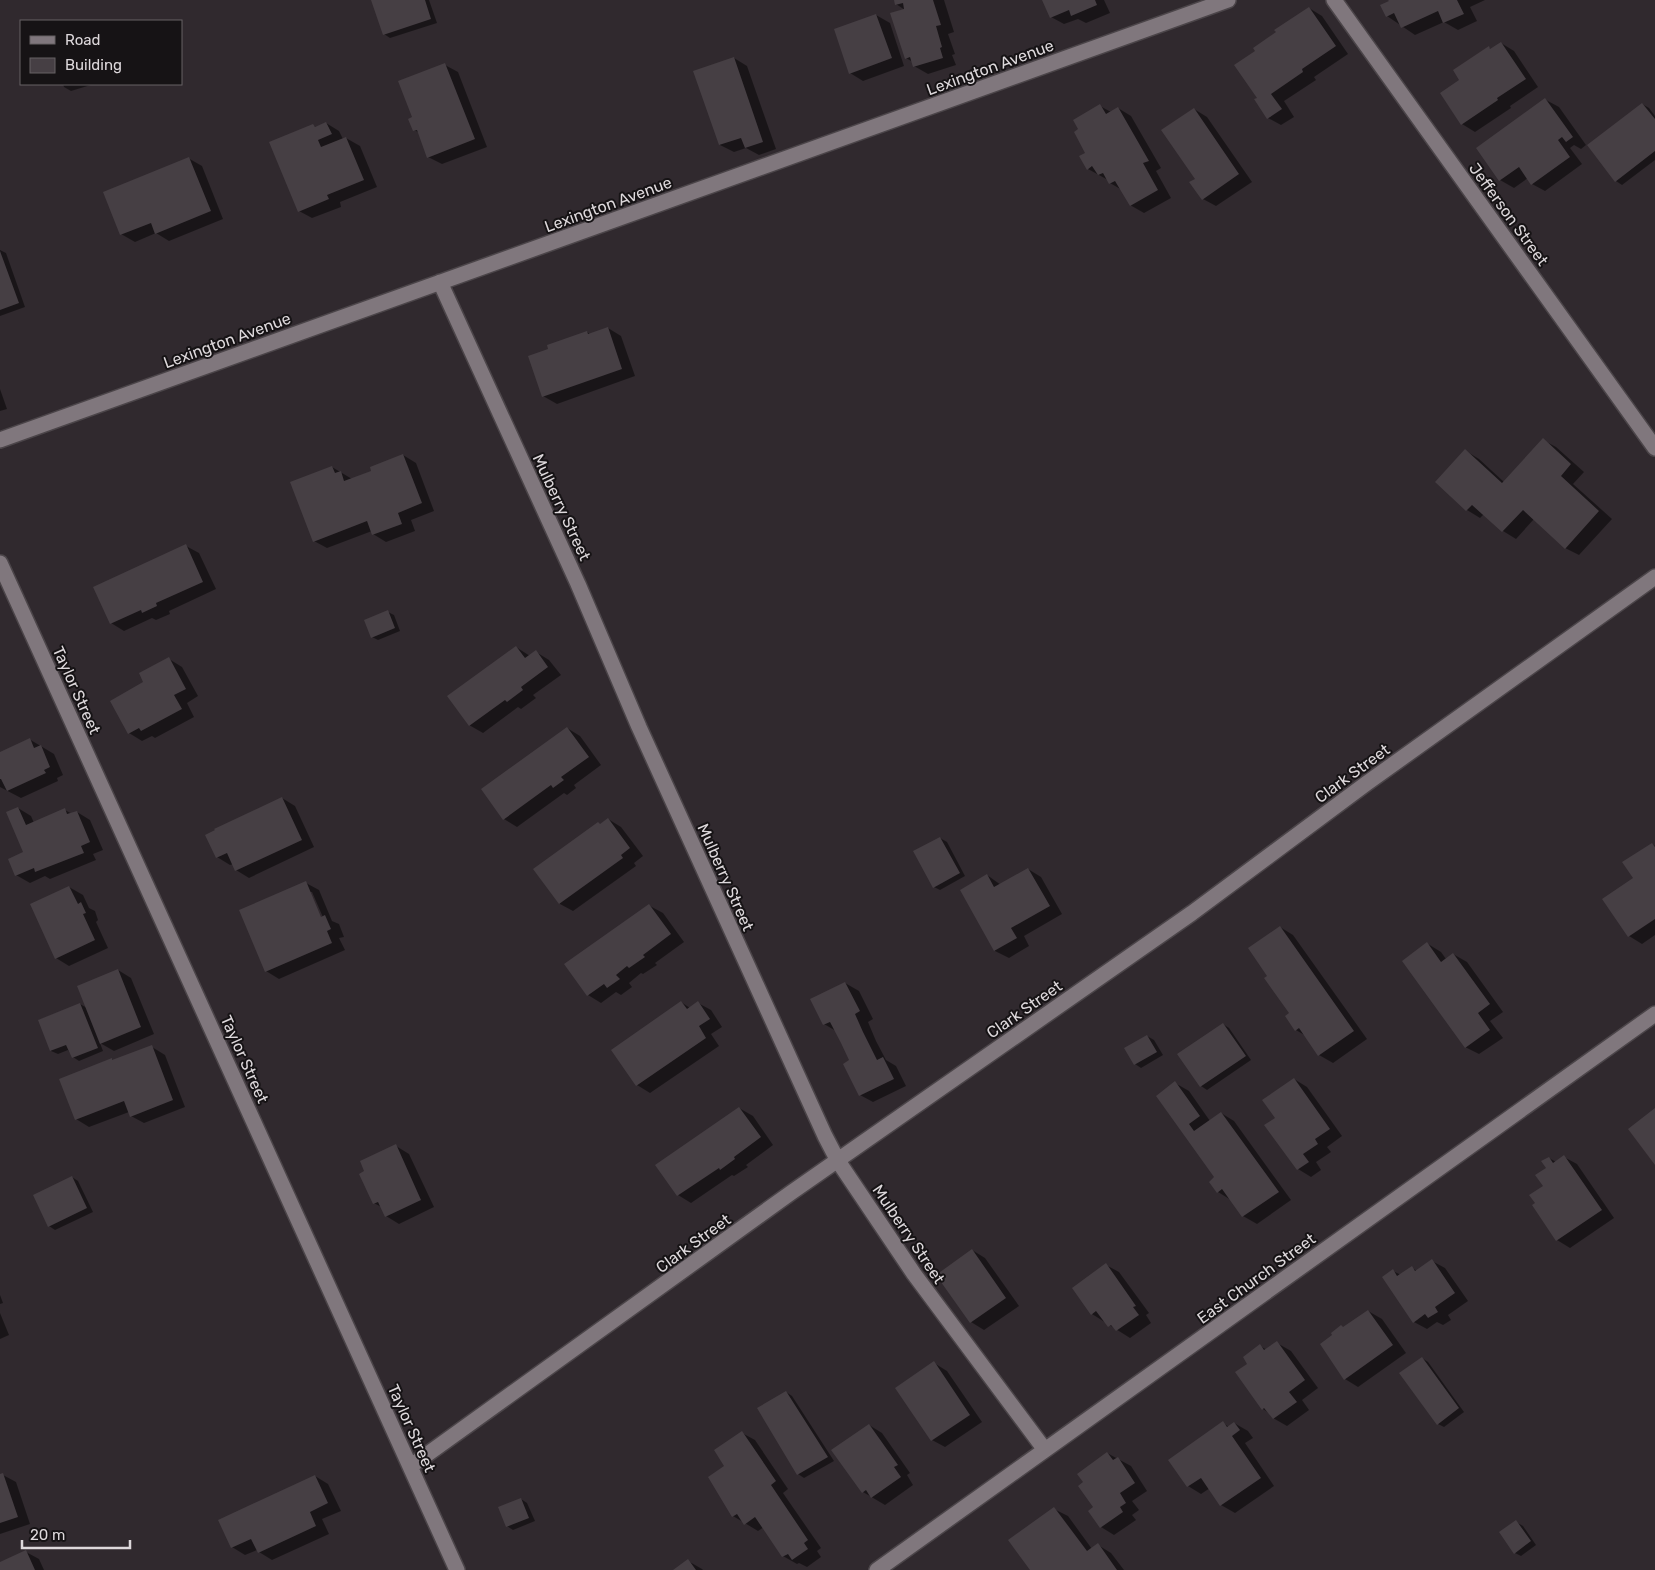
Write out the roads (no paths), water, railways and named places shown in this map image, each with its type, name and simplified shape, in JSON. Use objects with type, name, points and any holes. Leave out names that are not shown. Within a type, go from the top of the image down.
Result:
[{"type":"street","name":"Lexington Avenue","points":[[0,440],[1228,0]]},
{"type":"street","name":"Jefferson Street","points":[[1334,0],[1655,448]]},
{"type":"street","name":"Mulberry Street","points":[[440,282],[578,584],[647,745],[838,1161],[914,1274],[1045,1450]]},
{"type":"street","name":"Taylor Street","points":[[0,563],[457,1570]]},
{"type":"street","name":"Clark Street","points":[[410,1466],[792,1192],[1192,913],[1367,783],[1655,577]]},
{"type":"street","name":"East Church Street","points":[[877,1570],[1655,1014]]}]
